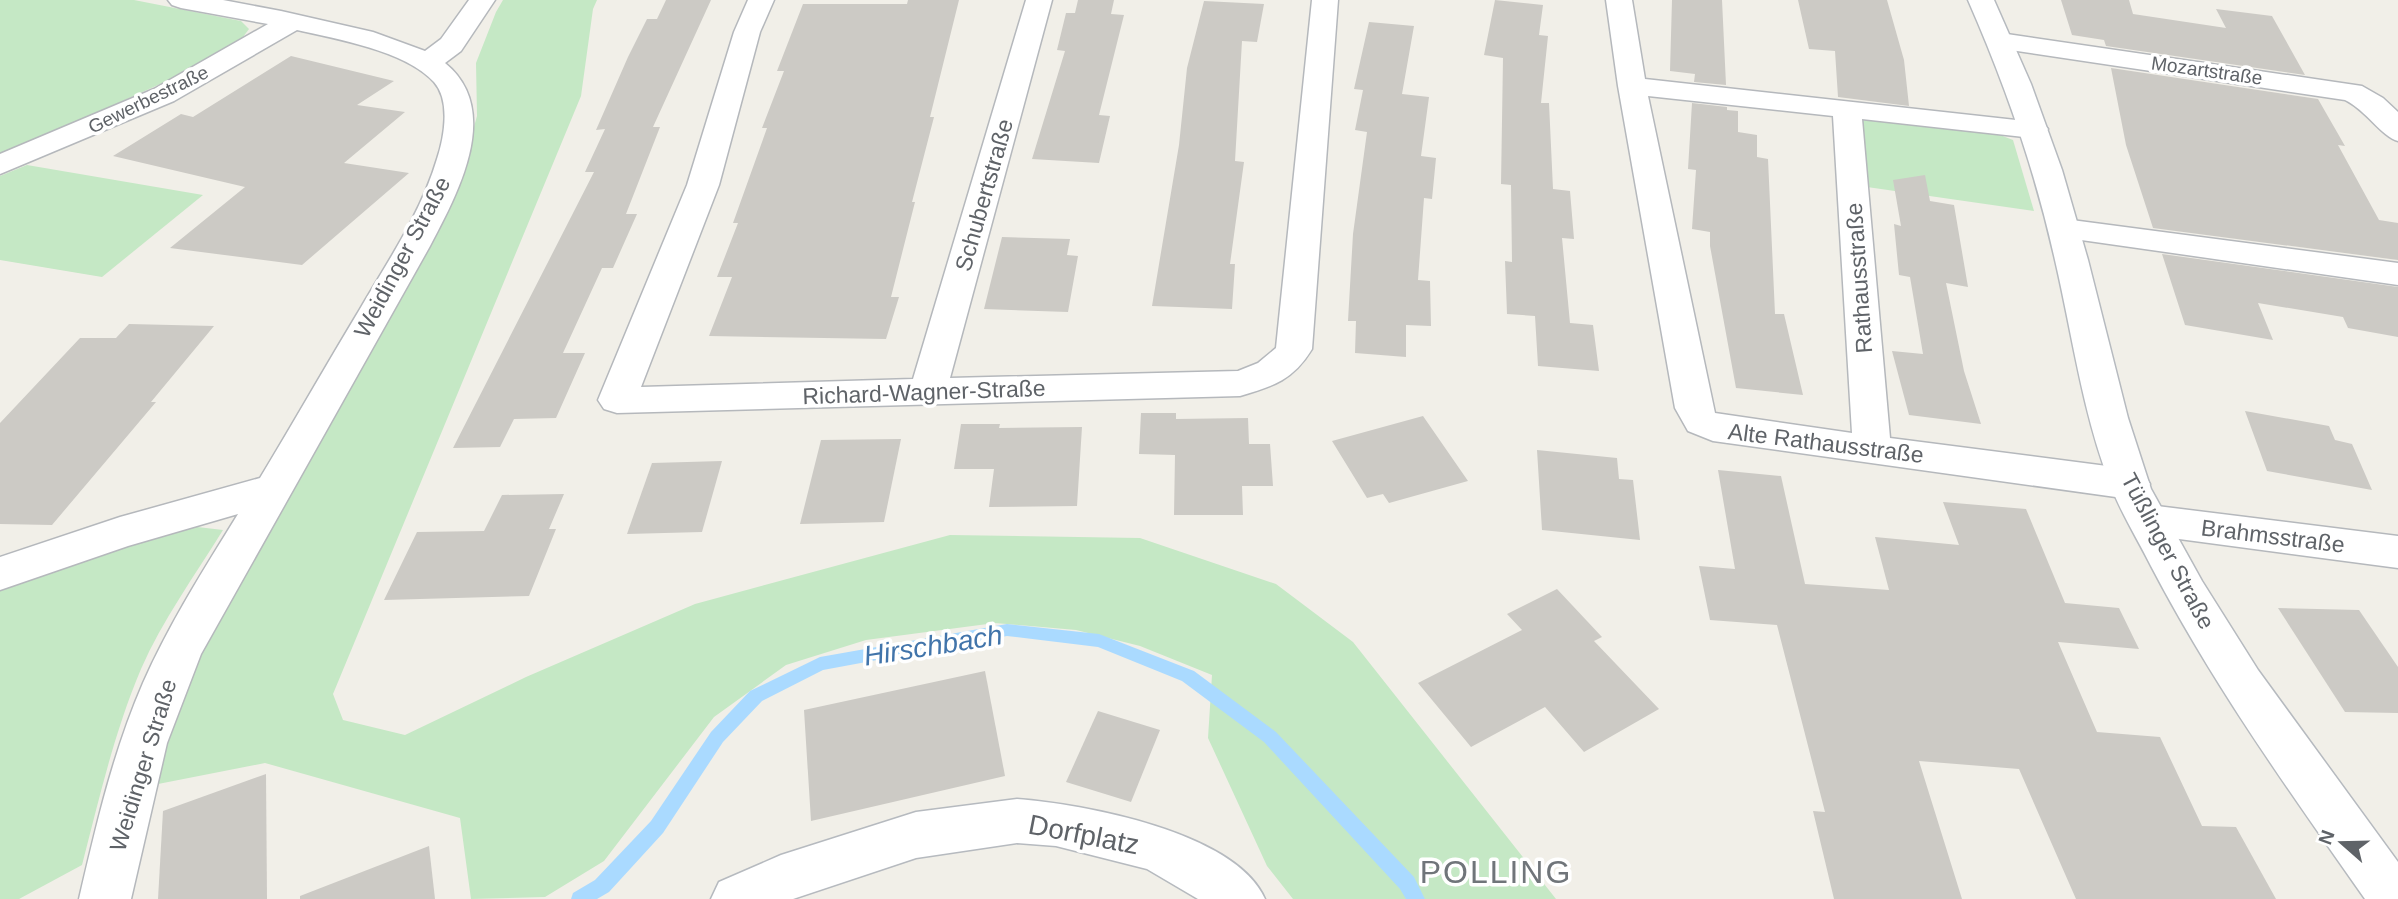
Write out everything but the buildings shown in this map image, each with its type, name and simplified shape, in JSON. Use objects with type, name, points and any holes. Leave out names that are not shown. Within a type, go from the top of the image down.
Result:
[{"type":"street","name":"Weidinger Straße","points":[[105,899],[137,765],[178,656],[215,586],[274,489],[398,272],[449,171],[457,139],[459,111],[453,88],[444,75],[428,62],[365,40],[181,0]]},
{"type":"street","points":[[428,62],[451,45],[482,0]]},
{"type":"street","name":"Richard-Wagner-Straße","points":[[761,0],[747,32],[703,185],[617,400],[1240,383],[1264,376],[1287,361],[1294,348],[1325,0]]},
{"type":"street","name":"Schubertstraße","points":[[928,391],[1039,0]]},
{"type":"street","name":"Alte Rathausstraße","points":[[1619,0],[1632,86],[1694,408],[1701,422],[1713,428],[1872,447],[2130,484]]},
{"type":"street","name":"Tüßlinger Straße","points":[[1981,0],[2000,41],[2033,129],[2064,229],[2112,428],[2130,484],[2181,583],[2232,668],[2395,899]]},
{"type":"street","name":"Gewerbestraße","points":[[0,165],[164,94],[290,23]]},
{"type":"street","name":"Mozartstraße","points":[[2000,41],[2351,92],[2369,99],[2398,132]]},
{"type":"street","points":[[1632,86],[2033,129]]},
{"type":"street","name":"Rathausstraße","points":[[1847,108],[1872,447]]},
{"type":"street","points":[[2064,229],[2398,274]]},
{"type":"street","points":[[0,573],[120,533],[274,489]]},
{"type":"street","name":"Brahmsstraße","points":[[2149,520],[2398,552]]},
{"type":"street","name":"Dorfplatz","points":[[737,899],[781,879],[916,835],[1017,821],[1056,824],[1156,848],[1203,872],[1239,899]]},
{"type":"green space","points":[[0,0],[134,0],[241,21],[249,29],[240,41],[187,72],[0,156]]},
{"type":"green space","points":[[503,0],[597,0],[593,9],[581,96],[333,694],[343,720],[405,735],[526,677],[695,604],[950,535],[1140,538],[1276,584],[1353,642],[1556,899],[1293,899],[1267,866],[1208,738],[1212,675],[1140,646],[1076,630],[995,623],[866,640],[786,665],[714,717],[604,861],[545,897],[471,899],[460,818],[265,763],[153,785],[177,689],[468,148],[477,116],[476,63]]},
{"type":"green space","points":[[1865,120],[2000,135],[2013,140],[2034,211],[1867,187],[1858,123]]},
{"type":"green space","points":[[27,165],[203,195],[102,277],[0,260],[0,176]]},
{"type":"green space","points":[[189,526],[223,530],[169,616],[141,669],[115,742],[82,865],[19,899],[0,899],[0,582]]},
{"type":"waterway","name":"Hirschbach","points":[[580,899],[602,886],[657,827],[717,737],[756,696],[820,664],[1007,630],[1099,641],[1188,676],[1270,737],[1407,883],[1416,899]]},
{"type":"district","name":"POLLING","points":[[1496,872]]}]
